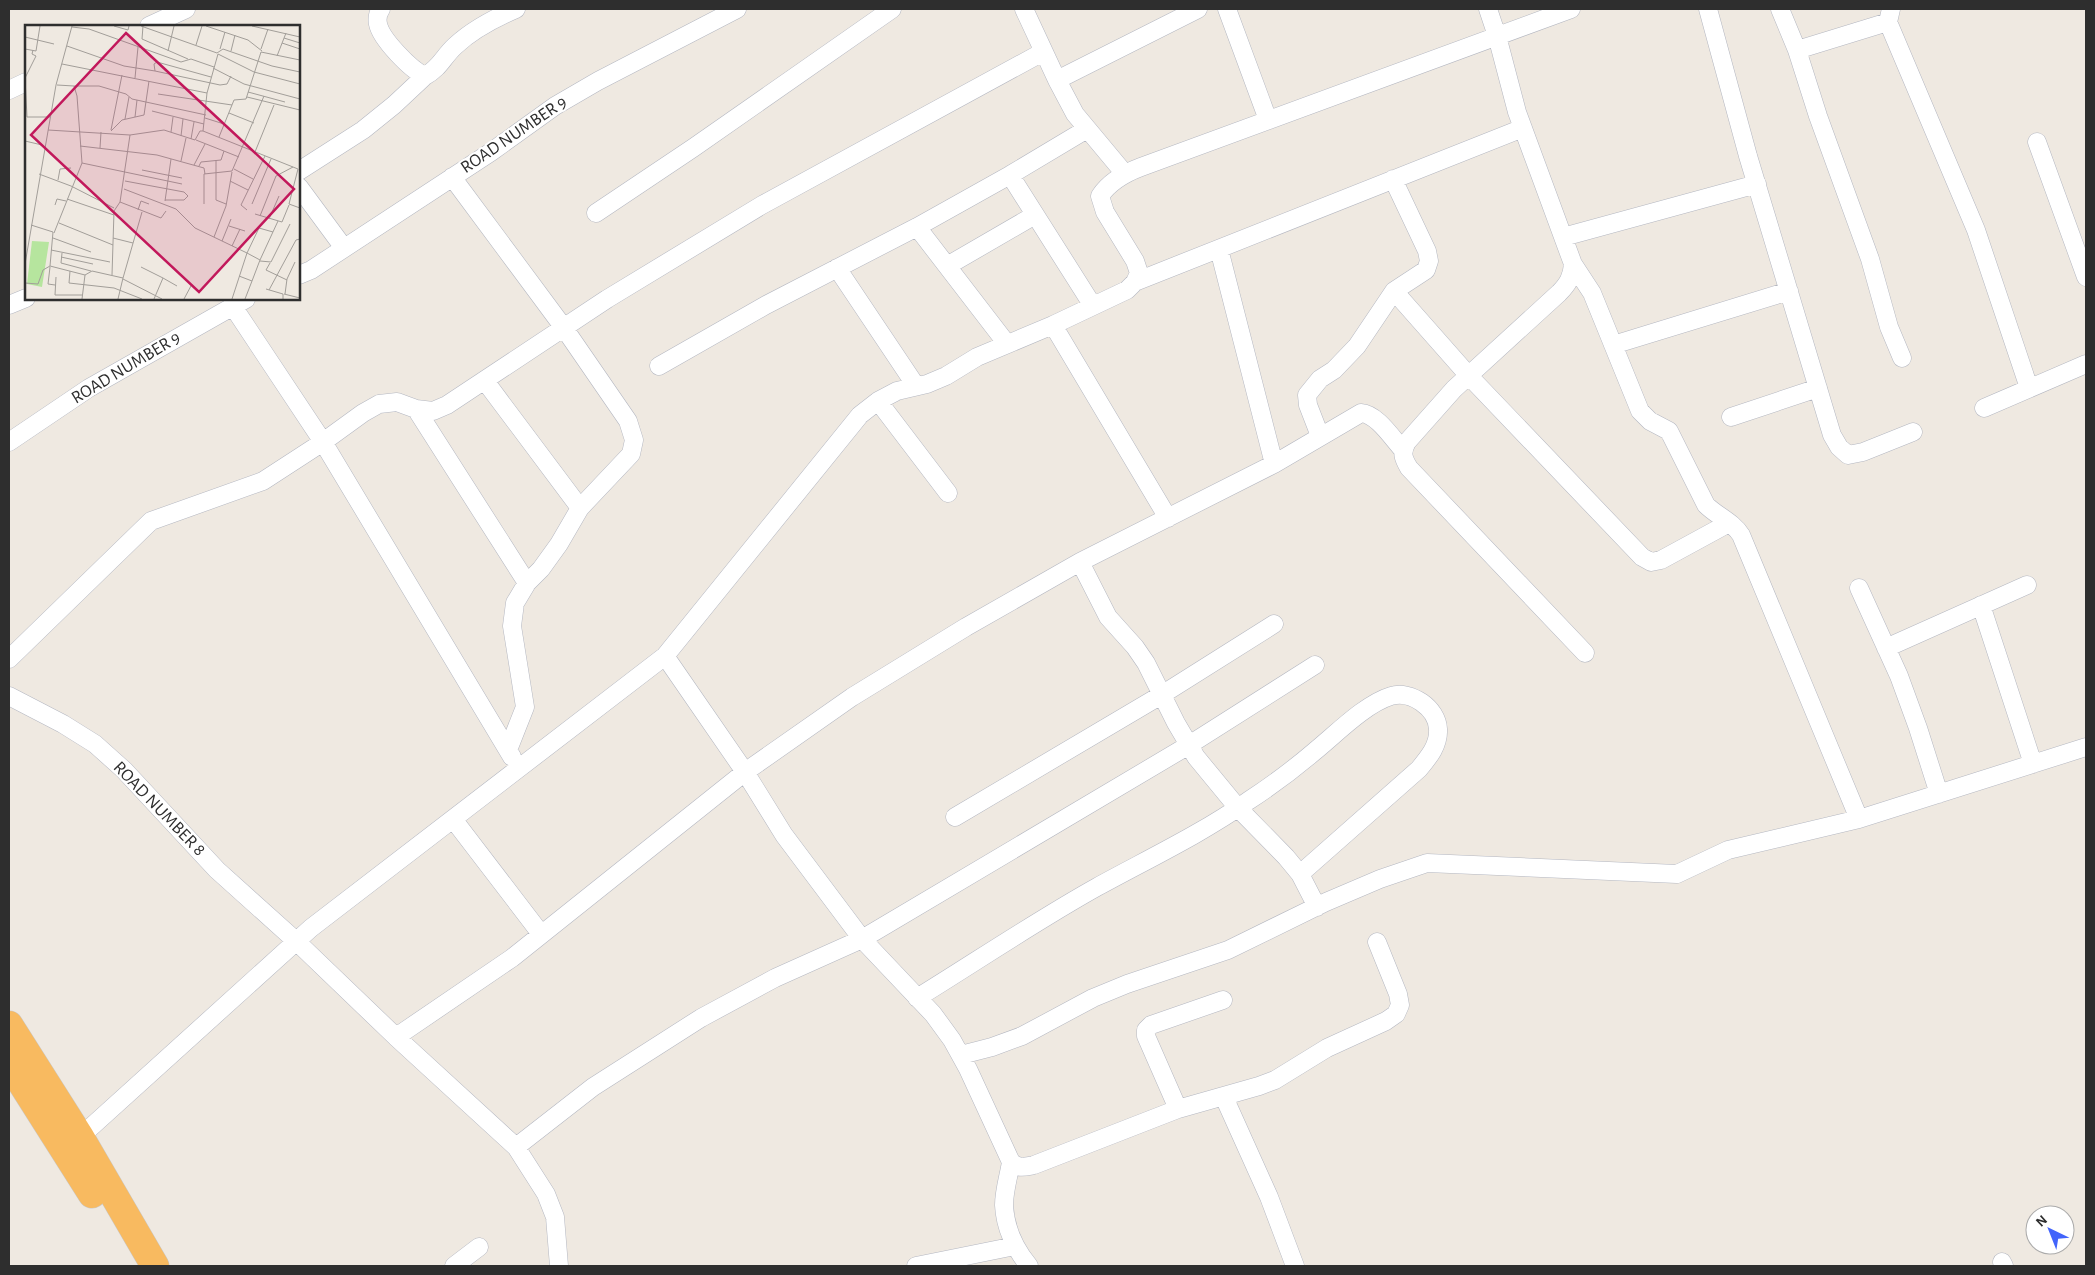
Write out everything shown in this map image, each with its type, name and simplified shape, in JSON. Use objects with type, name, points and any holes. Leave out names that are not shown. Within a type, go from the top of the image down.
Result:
[{"type":"highway","points":[[11,1043],[80,1137],[155,1266]]},
{"type":"highway","points":[[11,1043],[134,1266]]},
{"type":"street","points":[[161,24],[186,9]]},
{"type":"street","points":[[381,9],[377,22],[382,35],[416,72],[425,76]]},
{"type":"street","points":[[300,170],[363,130],[394,105],[425,76],[436,70],[456,45],[478,29],[516,9]]},
{"type":"street","name":"ROAD NUMBER 9","points":[[300,275],[311,270],[452,178],[556,106],[607,76],[737,9]]},
{"type":"street","points":[[596,213],[892,9]]},
{"type":"street","points":[[1024,9],[1056,80],[1075,114],[1125,174]]},
{"type":"street","points":[[1056,80],[1198,9]]},
{"type":"street","points":[[1227,9],[1268,120]]},
{"type":"street","points":[[1488,9],[1523,128],[1563,238],[1573,264],[1592,293],[1640,411],[1650,421],[1669,431],[1706,505],[1714,513],[1736,527],[1741,534],[1859,818]]},
{"type":"street","points":[[80,1137],[296,941],[665,656],[860,415],[878,401],[897,391],[946,376],[970,361],[1127,290],[1135,282],[1139,273],[1136,262],[1104,212],[1100,196],[1106,186],[1125,174],[1571,9]]},
{"type":"street","points":[[1708,9],[1757,184],[1832,435],[1839,447],[1848,455],[1863,452],[1913,432]]},
{"type":"street","points":[[1780,9],[1797,50],[1818,116],[1870,259],[1889,327],[1902,358]]},
{"type":"street","points":[[1797,50],[1889,16],[1976,230],[2029,388]]},
{"type":"street","points":[[9,659],[151,521],[263,481],[379,404],[397,402],[416,409],[433,411],[448,406],[607,299],[762,205],[1043,52]]},
{"type":"street","points":[[9,90],[25,82]]},
{"type":"street","points":[[1135,282],[1523,128]]},
{"type":"street","points":[[659,366],[766,305],[1010,175],[1086,129]]},
{"type":"street","points":[[2037,142],[2086,276]]},
{"type":"street","points":[[1010,175],[1094,306]]},
{"type":"street","points":[[452,178],[564,328],[628,421],[634,440],[631,454],[580,508],[559,544],[541,569],[527,582],[515,603],[512,626],[525,706],[508,750]]},
{"type":"street","points":[[1320,436],[1308,405],[1307,395],[1320,378],[1334,370],[1357,346],[1394,291],[1426,270],[1429,261],[1427,251],[1393,179]]},
{"type":"street","points":[[1563,238],[1757,184]]},
{"type":"street","points":[[300,188],[344,248]]},
{"type":"street","points":[[947,266],[1035,215]]},
{"type":"street","points":[[917,226],[1007,344]]},
{"type":"street","points":[[1219,249],[1274,464]]},
{"type":"street","points":[[1573,264],[1568,284],[1454,389],[1407,442],[1403,450],[1403,458],[1409,468],[1586,653]]},
{"type":"street","points":[[837,268],[916,386]]},
{"type":"street","points":[[1394,291],[1469,376],[1642,557],[1651,562],[1661,560],[1728,523]]},
{"type":"street","points":[[1612,345],[1789,291]]},
{"type":"street","points":[[9,305],[25,298]]},
{"type":"street","points":[[239,302],[520,768]]},
{"type":"street","name":"ROAD NUMBER 9","points":[[9,442],[89,388],[239,302]]},
{"type":"street","points":[[1053,325],[1168,518]]},
{"type":"street","points":[[1984,408],[2086,364]]},
{"type":"street","points":[[485,381],[580,508]]},
{"type":"street","points":[[1731,417],[1818,388]]},
{"type":"street","points":[[878,401],[948,493]]},
{"type":"street","points":[[416,409],[527,582]]},
{"type":"street","points":[[396,1037],[512,958],[746,772],[852,697],[966,627],[1080,562],[1274,464],[1351,417],[1361,413],[1368,413],[1403,450]]},
{"type":"street","points":[[1080,562],[1108,617],[1135,647],[1163,694],[1188,745],[1205,769],[1238,808],[1300,874],[1317,907]]},
{"type":"street","points":[[1886,648],[2027,585]]},
{"type":"street","points":[[1860,588],[1918,728],[1939,794]]},
{"type":"street","points":[[1981,605],[2033,764]]},
{"type":"street","points":[[955,817],[1163,694],[1274,624]]},
{"type":"street","points":[[665,656],[746,772],[784,835],[862,939],[932,1014],[952,1040],[961,1055],[1011,1162],[1016,1167],[1022,1168],[1034,1165],[1178,1109],[1224,1097],[1275,1080],[1327,1048],[1386,1021],[1396,1014],[1400,1006],[1398,994],[1377,942]]},
{"type":"street","points":[[516,1147],[593,1087],[701,1018],[775,978],[862,939],[1188,745],[1315,665]]},
{"type":"street","points":[[917,998],[1095,888],[1204,829],[1238,808],[1298,765],[1355,718],[1378,702],[1392,696],[1402,695],[1416,699],[1427,706],[1435,717],[1438,728],[1437,741],[1429,756],[1419,768],[1300,874]]},
{"type":"street","name":"ROAD NUMBER 8","points":[[9,696],[63,724],[95,744],[124,770],[217,870],[296,941],[396,1037],[516,1147],[546,1194],[555,1217],[559,1266]]},
{"type":"street","points":[[961,1055],[992,1047],[1022,1036],[1093,998],[1135,981],[1228,950],[1380,879],[1427,863],[1677,874],[1728,850],[1859,818],[2086,747]]},
{"type":"street","points":[[453,819],[541,934]]},
{"type":"street","points":[[1178,1109],[1146,1036],[1146,1030],[1151,1025],[1224,1000]]},
{"type":"street","points":[[1224,1097],[1269,1197],[1295,1266]]},
{"type":"street","points":[[1011,1162],[1004,1204],[1015,1246],[1029,1266]]},
{"type":"street","points":[[454,1266],[478,1246]]},
{"type":"street","points":[[916,1266],[1015,1246]]}]
